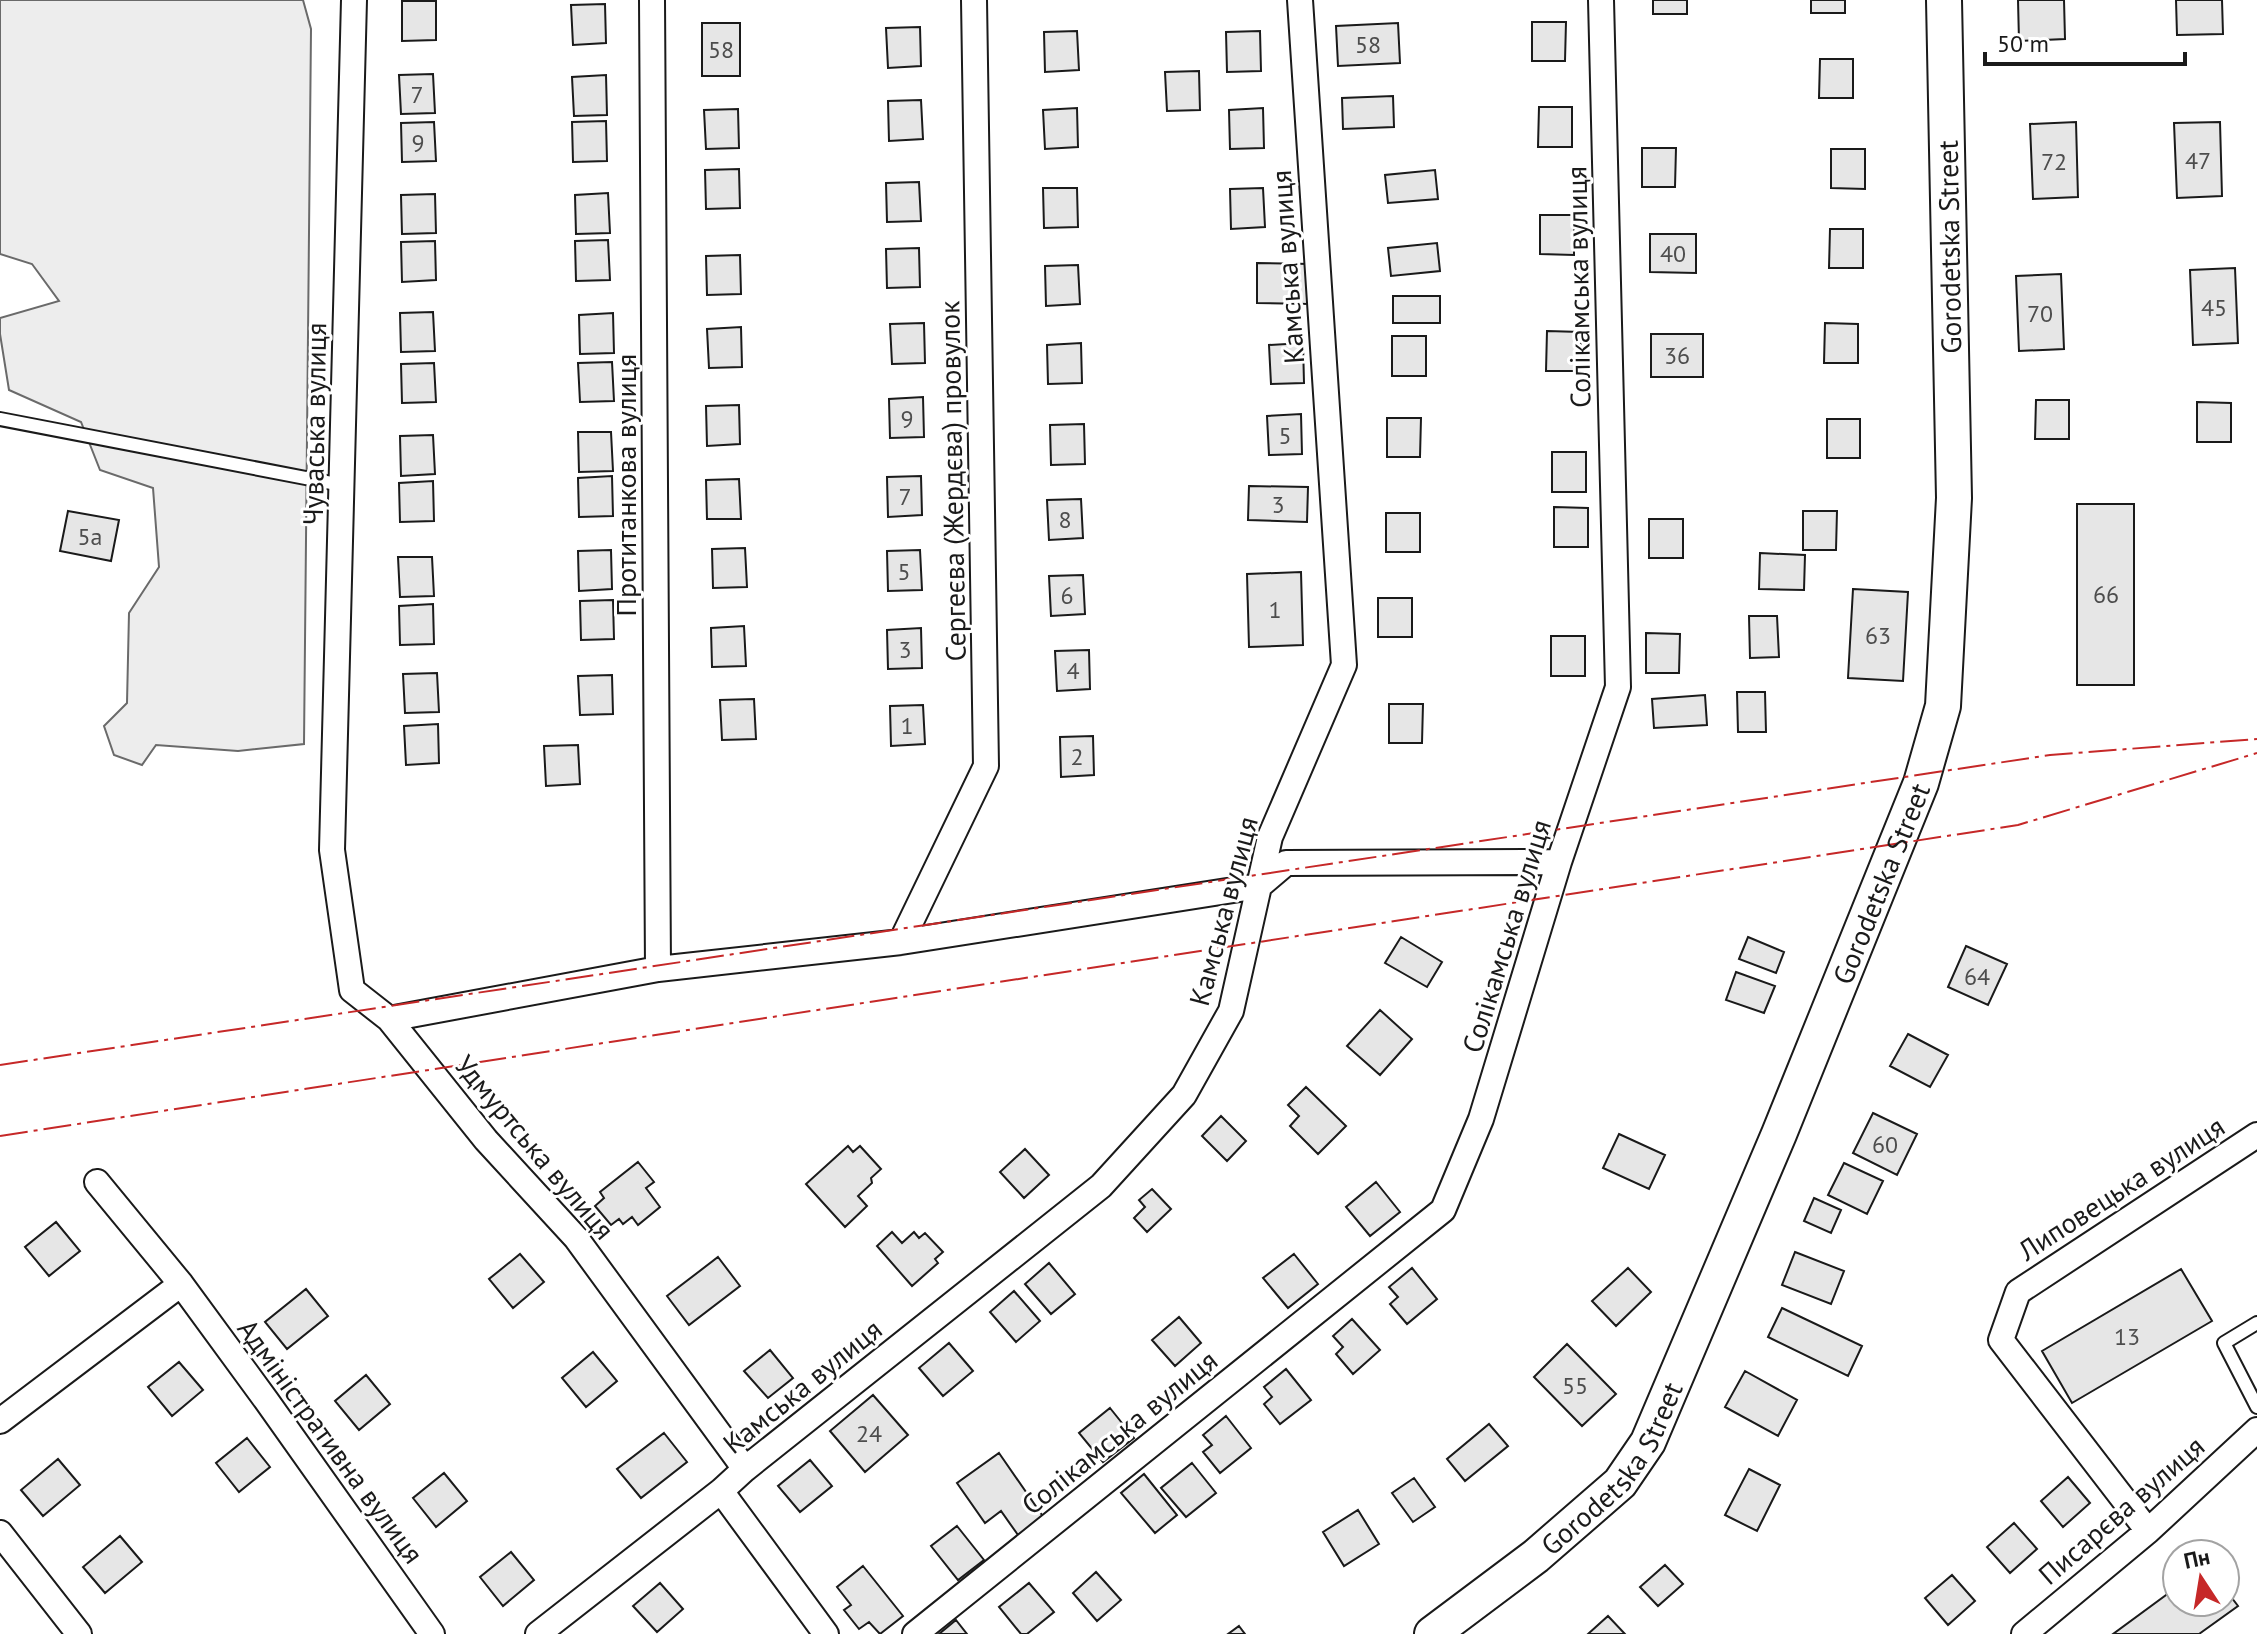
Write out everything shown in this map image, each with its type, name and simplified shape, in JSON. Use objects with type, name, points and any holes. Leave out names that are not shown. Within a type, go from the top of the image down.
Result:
[{"type":"main road","name":"Gorodetska Street","points":[[1432,1634],[1536,1556],[1620,1483],[1648,1442],[1779,1134],[1921,783],[1946,690],[1954,498],[1944,0]]},
{"type":"street","name":"Чуваська вулиця","points":[[332,850],[354,0]]},
{"type":"street","name":"Протитанкова вулиця","points":[[652,0],[658,969]]},
{"type":"street","name":"Сергеєва (Жердєва) провулок","points":[[901,942],[986,766],[974,0]]},
{"type":"street","name":"Камська вулиця","points":[[538,1634],[1101,1186],[1184,1095],[1231,1011],[1270,837],[1344,665],[1300,0]]},
{"type":"street","name":"Солікамська вулиця","points":[[915,1634],[1443,1210],[1481,1119],[1559,862],[1618,687],[1601,0]]},
{"type":"street","name":"Удмуртська вулиця","points":[[332,850],[352,990],[389,1019],[486,1140],[576,1238],[745,1469]]},
{"type":"street","points":[[389,1019],[658,969],[901,942],[1259,886],[1286,863],[1559,862]]},
{"type":"street","name":"Липовецька вулиця","points":[[2148,1531],[2001,1340],[2018,1292],[2257,1135]]},
{"type":"street","name":"Адміністративна вулиця","points":[[97,1182],[181,1284],[432,1634]]},
{"type":"street","points":[[0,1421],[181,1284]]},
{"type":"street","name":"Писарєва вулиця","points":[[2024,1634],[2148,1531],[2257,1430]]},
{"type":"street","points":[[721,1491],[826,1634]]},
{"type":"street","points":[[0,1533],[79,1634]]},
{"type":"lane","points":[[0,419],[342,485]]},
{"type":"lane","points":[[2257,1323],[2224,1343],[2257,1407]]},
{"type":"shaded area","points":[[0,0],[303,0],[311,29],[304,744],[238,751],[156,745],[142,765],[114,755],[104,726],[127,703],[129,613],[159,567],[153,488],[100,470],[81,422],[9,390],[0,318],[59,301],[32,264],[0,254]]},
{"type":"building","points":[[1653,0],[1687,0],[1687,14],[1653,14]]},
{"type":"building","points":[[1811,0],[1845,0],[1845,13],[1811,13]]},
{"type":"building","points":[[2018,0],[2064,0],[2065,39],[2019,41]]},
{"type":"building","points":[[2176,0],[2222,0],[2223,34],[2177,35]]},
{"type":"building","points":[[402,1],[436,1],[436,40],[402,41]]},
{"type":"building","points":[[605,4],[606,43],[573,45],[571,5]]},
{"type":"building","points":[[1532,22],[1566,22],[1565,61],[1532,61]]},
{"type":"building","points":[[702,23],[740,23],[740,76],[702,76]]},
{"type":"building","points":[[1398,23],[1400,63],[1338,66],[1336,26]]},
{"type":"building","points":[[920,27],[921,66],[888,68],[886,28]]},
{"type":"building","points":[[1077,31],[1079,70],[1045,72],[1044,32]]},
{"type":"building","points":[[1260,31],[1261,71],[1227,72],[1226,32]]},
{"type":"building","points":[[1820,59],[1853,59],[1853,98],[1819,98]]},
{"type":"building","points":[[1199,71],[1200,110],[1167,111],[1165,72]]},
{"type":"building","points":[[433,74],[435,113],[401,114],[399,75]]},
{"type":"building","points":[[606,75],[607,115],[574,116],[572,77]]},
{"type":"building","points":[[1393,96],[1394,127],[1343,129],[1342,98]]},
{"type":"building","points":[[921,100],[923,139],[889,141],[888,101]]},
{"type":"building","points":[[1539,107],[1572,107],[1572,147],[1538,147]]},
{"type":"building","points":[[1077,108],[1078,147],[1045,149],[1043,110]]},
{"type":"building","points":[[1263,108],[1264,148],[1230,149],[1229,110]]},
{"type":"building","points":[[738,109],[739,148],[706,149],[704,110]]},
{"type":"building","points":[[606,121],[607,161],[573,162],[572,122]]},
{"type":"building","points":[[434,122],[436,161],[402,162],[401,123]]},
{"type":"building","points":[[2076,122],[2078,197],[2033,199],[2030,124]]},
{"type":"building","points":[[2220,122],[2222,196],[2177,198],[2174,123]]},
{"type":"building","points":[[1642,148],[1676,148],[1675,187],[1642,187]]},
{"type":"building","points":[[1831,149],[1865,149],[1865,189],[1831,188]]},
{"type":"building","points":[[739,169],[740,208],[706,209],[705,170]]},
{"type":"building","points":[[1435,170],[1438,199],[1388,203],[1385,175]]},
{"type":"building","points":[[919,182],[921,221],[887,222],[886,183]]},
{"type":"building","points":[[1043,188],[1077,188],[1078,227],[1044,228]]},
{"type":"building","points":[[1263,188],[1265,227],[1231,229],[1230,189]]},
{"type":"building","points":[[608,193],[610,233],[576,234],[575,195]]},
{"type":"building","points":[[435,194],[436,233],[402,234],[401,195]]},
{"type":"building","points":[[1540,215],[1574,215],[1574,255],[1540,254]]},
{"type":"building","points":[[1830,229],[1863,229],[1863,268],[1829,268]]},
{"type":"building","points":[[1650,234],[1696,234],[1696,273],[1650,272]]},
{"type":"building","points":[[608,240],[610,280],[576,281],[575,241]]},
{"type":"building","points":[[435,241],[436,280],[402,282],[401,242]]},
{"type":"building","points":[[1437,243],[1440,271],[1391,276],[1388,248]]},
{"type":"building","points":[[919,248],[920,287],[887,288],[886,249]]},
{"type":"building","points":[[740,255],[741,294],[707,295],[706,256]]},
{"type":"building","points":[[1257,263],[1311,264],[1310,304],[1257,303]]},
{"type":"building","points":[[1078,265],[1080,304],[1046,306],[1045,266]]},
{"type":"building","points":[[2235,268],[2238,343],[2193,345],[2190,270]]},
{"type":"building","points":[[2061,274],[2064,349],[2019,351],[2016,276]]},
{"type":"building","points":[[1393,296],[1440,296],[1440,323],[1393,323]]},
{"type":"building","points":[[433,312],[435,351],[401,352],[400,313]]},
{"type":"building","points":[[613,313],[614,353],[580,354],[579,315]]},
{"type":"building","points":[[924,323],[925,363],[892,364],[890,324]]},
{"type":"building","points":[[1825,323],[1858,324],[1858,363],[1824,363]]},
{"type":"building","points":[[741,327],[742,367],[709,368],[707,329]]},
{"type":"building","points":[[1547,331],[1581,332],[1580,371],[1546,371]]},
{"type":"building","points":[[1651,334],[1703,334],[1703,377],[1651,377]]},
{"type":"building","points":[[1392,336],[1426,336],[1426,376],[1392,376]]},
{"type":"building","points":[[1081,343],[1082,383],[1048,384],[1047,345]]},
{"type":"building","points":[[1303,343],[1304,383],[1271,384],[1269,345]]},
{"type":"building","points":[[612,362],[614,401],[580,402],[578,363]]},
{"type":"building","points":[[434,363],[436,402],[402,403],[401,364]]},
{"type":"building","points":[[923,397],[924,437],[890,438],[889,399]]},
{"type":"building","points":[[2036,400],[2069,400],[2069,439],[2035,439]]},
{"type":"building","points":[[2197,402],[2231,403],[2231,442],[2197,442]]},
{"type":"building","points":[[739,405],[740,444],[707,446],[706,406]]},
{"type":"building","points":[[1301,414],[1302,454],[1269,455],[1267,416]]},
{"type":"building","points":[[1387,418],[1421,418],[1420,457],[1387,457]]},
{"type":"building","points":[[1827,419],[1860,419],[1860,458],[1827,458]]},
{"type":"building","points":[[1084,424],[1085,464],[1051,465],[1050,425]]},
{"type":"building","points":[[578,432],[611,432],[613,471],[579,472]]},
{"type":"building","points":[[433,435],[435,474],[401,476],[400,436]]},
{"type":"building","points":[[1552,452],[1586,452],[1586,492],[1552,492]]},
{"type":"building","points":[[612,476],[613,516],[579,517],[578,478]]},
{"type":"building","points":[[921,476],[922,515],[888,517],[887,477]]},
{"type":"building","points":[[739,479],[741,519],[707,519],[706,480]]},
{"type":"building","points":[[433,481],[434,521],[400,522],[399,483]]},
{"type":"building","points":[[1249,486],[1308,487],[1307,522],[1248,520]]},
{"type":"building","points":[[1081,499],[1083,538],[1049,540],[1047,500]]},
{"type":"building","points":[[2077,504],[2134,504],[2134,685],[2077,685]]},
{"type":"building","points":[[1554,507],[1588,508],[1588,547],[1554,547]]},
{"type":"building","points":[[68,511],[119,520],[111,561],[60,551]]},
{"type":"building","points":[[1803,511],[1837,511],[1836,550],[1803,550]]},
{"type":"building","points":[[1386,513],[1420,513],[1420,552],[1386,552]]},
{"type":"building","points":[[1649,519],[1683,519],[1683,558],[1649,558]]},
{"type":"building","points":[[745,548],[747,587],[713,588],[712,549]]},
{"type":"building","points":[[611,550],[612,589],[579,591],[578,551]]},
{"type":"building","points":[[920,550],[922,590],[888,591],[887,551]]},
{"type":"building","points":[[1760,553],[1805,555],[1804,590],[1759,589]]},
{"type":"building","points":[[398,557],[432,557],[434,596],[400,597]]},
{"type":"building","points":[[1301,572],[1303,645],[1249,647],[1247,574]]},
{"type":"building","points":[[1083,575],[1085,614],[1051,616],[1049,576]]},
{"type":"building","points":[[1853,589],[1908,592],[1903,681],[1848,678]]},
{"type":"building","points":[[1378,598],[1412,598],[1412,637],[1378,637]]},
{"type":"building","points":[[613,600],[614,639],[581,640],[580,601]]},
{"type":"building","points":[[433,604],[434,644],[400,645],[399,606]]},
{"type":"building","points":[[1749,616],[1777,616],[1779,657],[1750,658]]},
{"type":"building","points":[[744,626],[746,666],[712,667],[711,628]]},
{"type":"building","points":[[921,628],[922,668],[888,669],[887,630]]},
{"type":"building","points":[[1646,633],[1680,634],[1679,673],[1646,673]]},
{"type":"building","points":[[1551,636],[1585,636],[1585,676],[1551,676]]},
{"type":"building","points":[[1089,650],[1090,689],[1057,691],[1055,651]]},
{"type":"building","points":[[437,673],[439,712],[405,713],[403,674]]},
{"type":"building","points":[[612,675],[613,714],[580,715],[578,676]]},
{"type":"building","points":[[1737,692],[1765,692],[1766,732],[1738,732]]},
{"type":"building","points":[[1705,695],[1707,725],[1654,728],[1652,699]]},
{"type":"building","points":[[754,699],[756,739],[722,740],[720,700]]},
{"type":"building","points":[[1389,704],[1423,704],[1422,743],[1389,743]]},
{"type":"building","points":[[923,705],[925,744],[891,746],[890,706]]},
{"type":"building","points":[[438,724],[439,763],[406,765],[404,726]]},
{"type":"building","points":[[1093,736],[1094,775],[1061,777],[1060,737]]},
{"type":"building","points":[[578,745],[580,784],[546,786],[544,746]]},
{"type":"building","points":[[1401,937],[1442,962],[1427,987],[1385,963]]},
{"type":"building","points":[[1748,937],[1784,952],[1776,973],[1739,959]]},
{"type":"building","points":[[1966,946],[2007,964],[1988,1005],[1948,987]]},
{"type":"building","points":[[1736,972],[1775,986],[1764,1013],[1726,1000]]},
{"type":"building","points":[[1380,1010],[1412,1039],[1380,1075],[1347,1046]]},
{"type":"building","points":[[1908,1034],[1948,1055],[1930,1087],[1890,1066]]},
{"type":"building","points":[[1306,1087],[1346,1126],[1318,1154],[1290,1126],[1299,1116],[1288,1105]]},
{"type":"building","points":[[1873,1113],[1917,1134],[1897,1175],[1853,1153]]},
{"type":"building","points":[[1221,1116],[1246,1141],[1227,1161],[1202,1136]]},
{"type":"building","points":[[1619,1134],[1665,1155],[1649,1189],[1603,1168]]},
{"type":"building","points":[[848,1146],[853,1152],[860,1146],[881,1169],[858,1196],[867,1206],[845,1227],[806,1184]]},
{"type":"building","points":[[1025,1149],[1049,1175],[1024,1198],[1000,1172]]},
{"type":"building","points":[[638,1162],[654,1182],[646,1188],[660,1207],[638,1225],[632,1217],[623,1224],[619,1219],[611,1225],[595,1206],[604,1198],[600,1192]]},
{"type":"building","points":[[1844,1163],[1883,1181],[1867,1214],[1828,1195]]},
{"type":"building","points":[[1376,1182],[1400,1212],[1370,1236],[1346,1207]]},
{"type":"building","points":[[1152,1189],[1171,1209],[1147,1232],[1134,1218],[1145,1207],[1139,1200]]},
{"type":"building","points":[[1814,1198],[1841,1210],[1831,1233],[1804,1221]]},
{"type":"building","points":[[56,1222],[80,1251],[49,1276],[25,1247]]},
{"type":"building","points":[[892,1232],[902,1243],[914,1232],[919,1238],[925,1233],[943,1252],[935,1259],[938,1263],[912,1286],[877,1246]]},
{"type":"building","points":[[1795,1252],[1844,1271],[1831,1304],[1782,1285]]},
{"type":"building","points":[[520,1254],[544,1282],[513,1308],[489,1279]]},
{"type":"building","points":[[1294,1254],[1318,1284],[1288,1308],[1263,1278]]},
{"type":"building","points":[[718,1257],[740,1286],[689,1325],[667,1296]]},
{"type":"building","points":[[1049,1263],[1075,1294],[1051,1314],[1025,1284]]},
{"type":"building","points":[[1412,1268],[1437,1299],[1407,1324],[1390,1304],[1398,1297],[1389,1287]]},
{"type":"building","points":[[1628,1268],[1651,1292],[1616,1326],[1592,1301]]},
{"type":"building","points":[[2181,1269],[2212,1321],[2072,1403],[2042,1351]]},
{"type":"building","points":[[306,1289],[328,1316],[287,1349],[265,1322]]},
{"type":"building","points":[[1014,1291],[1040,1321],[1016,1342],[990,1312]]},
{"type":"building","points":[[1782,1308],[1862,1346],[1848,1376],[1768,1337]]},
{"type":"building","points":[[1179,1317],[1201,1343],[1175,1366],[1152,1340]]},
{"type":"building","points":[[1352,1319],[1380,1350],[1353,1374],[1336,1354],[1343,1347],[1333,1336]]},
{"type":"building","points":[[949,1343],[973,1371],[943,1396],[919,1368]]},
{"type":"building","points":[[1567,1344],[1616,1394],[1582,1426],[1534,1377]]},
{"type":"building","points":[[770,1350],[793,1378],[768,1398],[744,1371]]},
{"type":"building","points":[[593,1352],[617,1381],[586,1407],[562,1378]]},
{"type":"building","points":[[179,1362],[203,1390],[172,1416],[148,1387]]},
{"type":"building","points":[[1286,1369],[1311,1400],[1280,1424],[1264,1404],[1272,1397],[1264,1387]]},
{"type":"building","points":[[1745,1371],[1797,1400],[1778,1436],[1725,1407]]},
{"type":"building","points":[[366,1375],[390,1404],[359,1430],[335,1401]]},
{"type":"building","points":[[873,1395],[908,1435],[865,1472],[830,1431]]},
{"type":"building","points":[[1110,1408],[1134,1438],[1103,1462],[1079,1433]]},
{"type":"building","points":[[1226,1416],[1251,1448],[1220,1473],[1203,1452],[1212,1445],[1203,1435]]},
{"type":"building","points":[[1489,1424],[1508,1446],[1465,1481],[1447,1459]]},
{"type":"building","points":[[664,1433],[687,1462],[641,1498],[617,1469]]},
{"type":"building","points":[[247,1438],[270,1467],[239,1492],[216,1463]]},
{"type":"building","points":[[999,1453],[1044,1518],[1018,1535],[1001,1511],[985,1523],[957,1483]]},
{"type":"building","points":[[58,1459],[80,1485],[43,1516],[21,1490]]},
{"type":"building","points":[[810,1460],[832,1486],[800,1512],[778,1486]]},
{"type":"building","points":[[1192,1463],[1216,1493],[1186,1517],[1161,1488]]},
{"type":"building","points":[[1749,1469],[1780,1485],[1757,1531],[1725,1515]]},
{"type":"building","points":[[444,1473],[467,1501],[436,1527],[413,1498]]},
{"type":"building","points":[[1144,1474],[1177,1515],[1155,1533],[1121,1493]]},
{"type":"building","points":[[2068,1477],[2090,1503],[2063,1527],[2041,1501]]},
{"type":"building","points":[[1414,1478],[1435,1507],[1413,1522],[1392,1493]]},
{"type":"building","points":[[1358,1510],[1379,1544],[1344,1566],[1323,1532]]},
{"type":"building","points":[[2014,1523],[2037,1549],[2010,1573],[1987,1547]]},
{"type":"building","points":[[957,1526],[984,1560],[958,1580],[931,1546]]},
{"type":"building","points":[[120,1536],[142,1562],[105,1593],[83,1567]]},
{"type":"building","points":[[511,1552],[534,1580],[503,1606],[480,1577]]},
{"type":"building","points":[[1665,1565],[1683,1584],[1658,1606],[1640,1587]]},
{"type":"building","points":[[863,1566],[903,1616],[880,1634],[869,1622],[859,1629],[844,1610],[851,1605],[837,1587]]},
{"type":"building","points":[[1096,1572],[1121,1600],[1097,1621],[1073,1593]]},
{"type":"building","points":[[1952,1575],[1975,1601],[1948,1625],[1925,1598]]},
{"type":"building","points":[[660,1583],[683,1609],[657,1632],[633,1606]]},
{"type":"building","points":[[1029,1583],[1054,1612],[1027,1634],[1021,1634],[999,1607]]},
{"type":"building","points":[[2161,1599],[2161,1618],[2221,1618],[2199,1634],[2113,1634]]},
{"type":"building","points":[[1608,1616],[1625,1634],[1588,1634]]},
{"type":"building","points":[[956,1620],[967,1634],[939,1634]]},
{"type":"building","points":[[1239,1626],[1245,1634],[1228,1634]]},
{"type":"power","points":[[0,1065],[2050,755],[2257,739]]},
{"type":"power","points":[[0,1136],[2018,825],[2257,753]]}]
